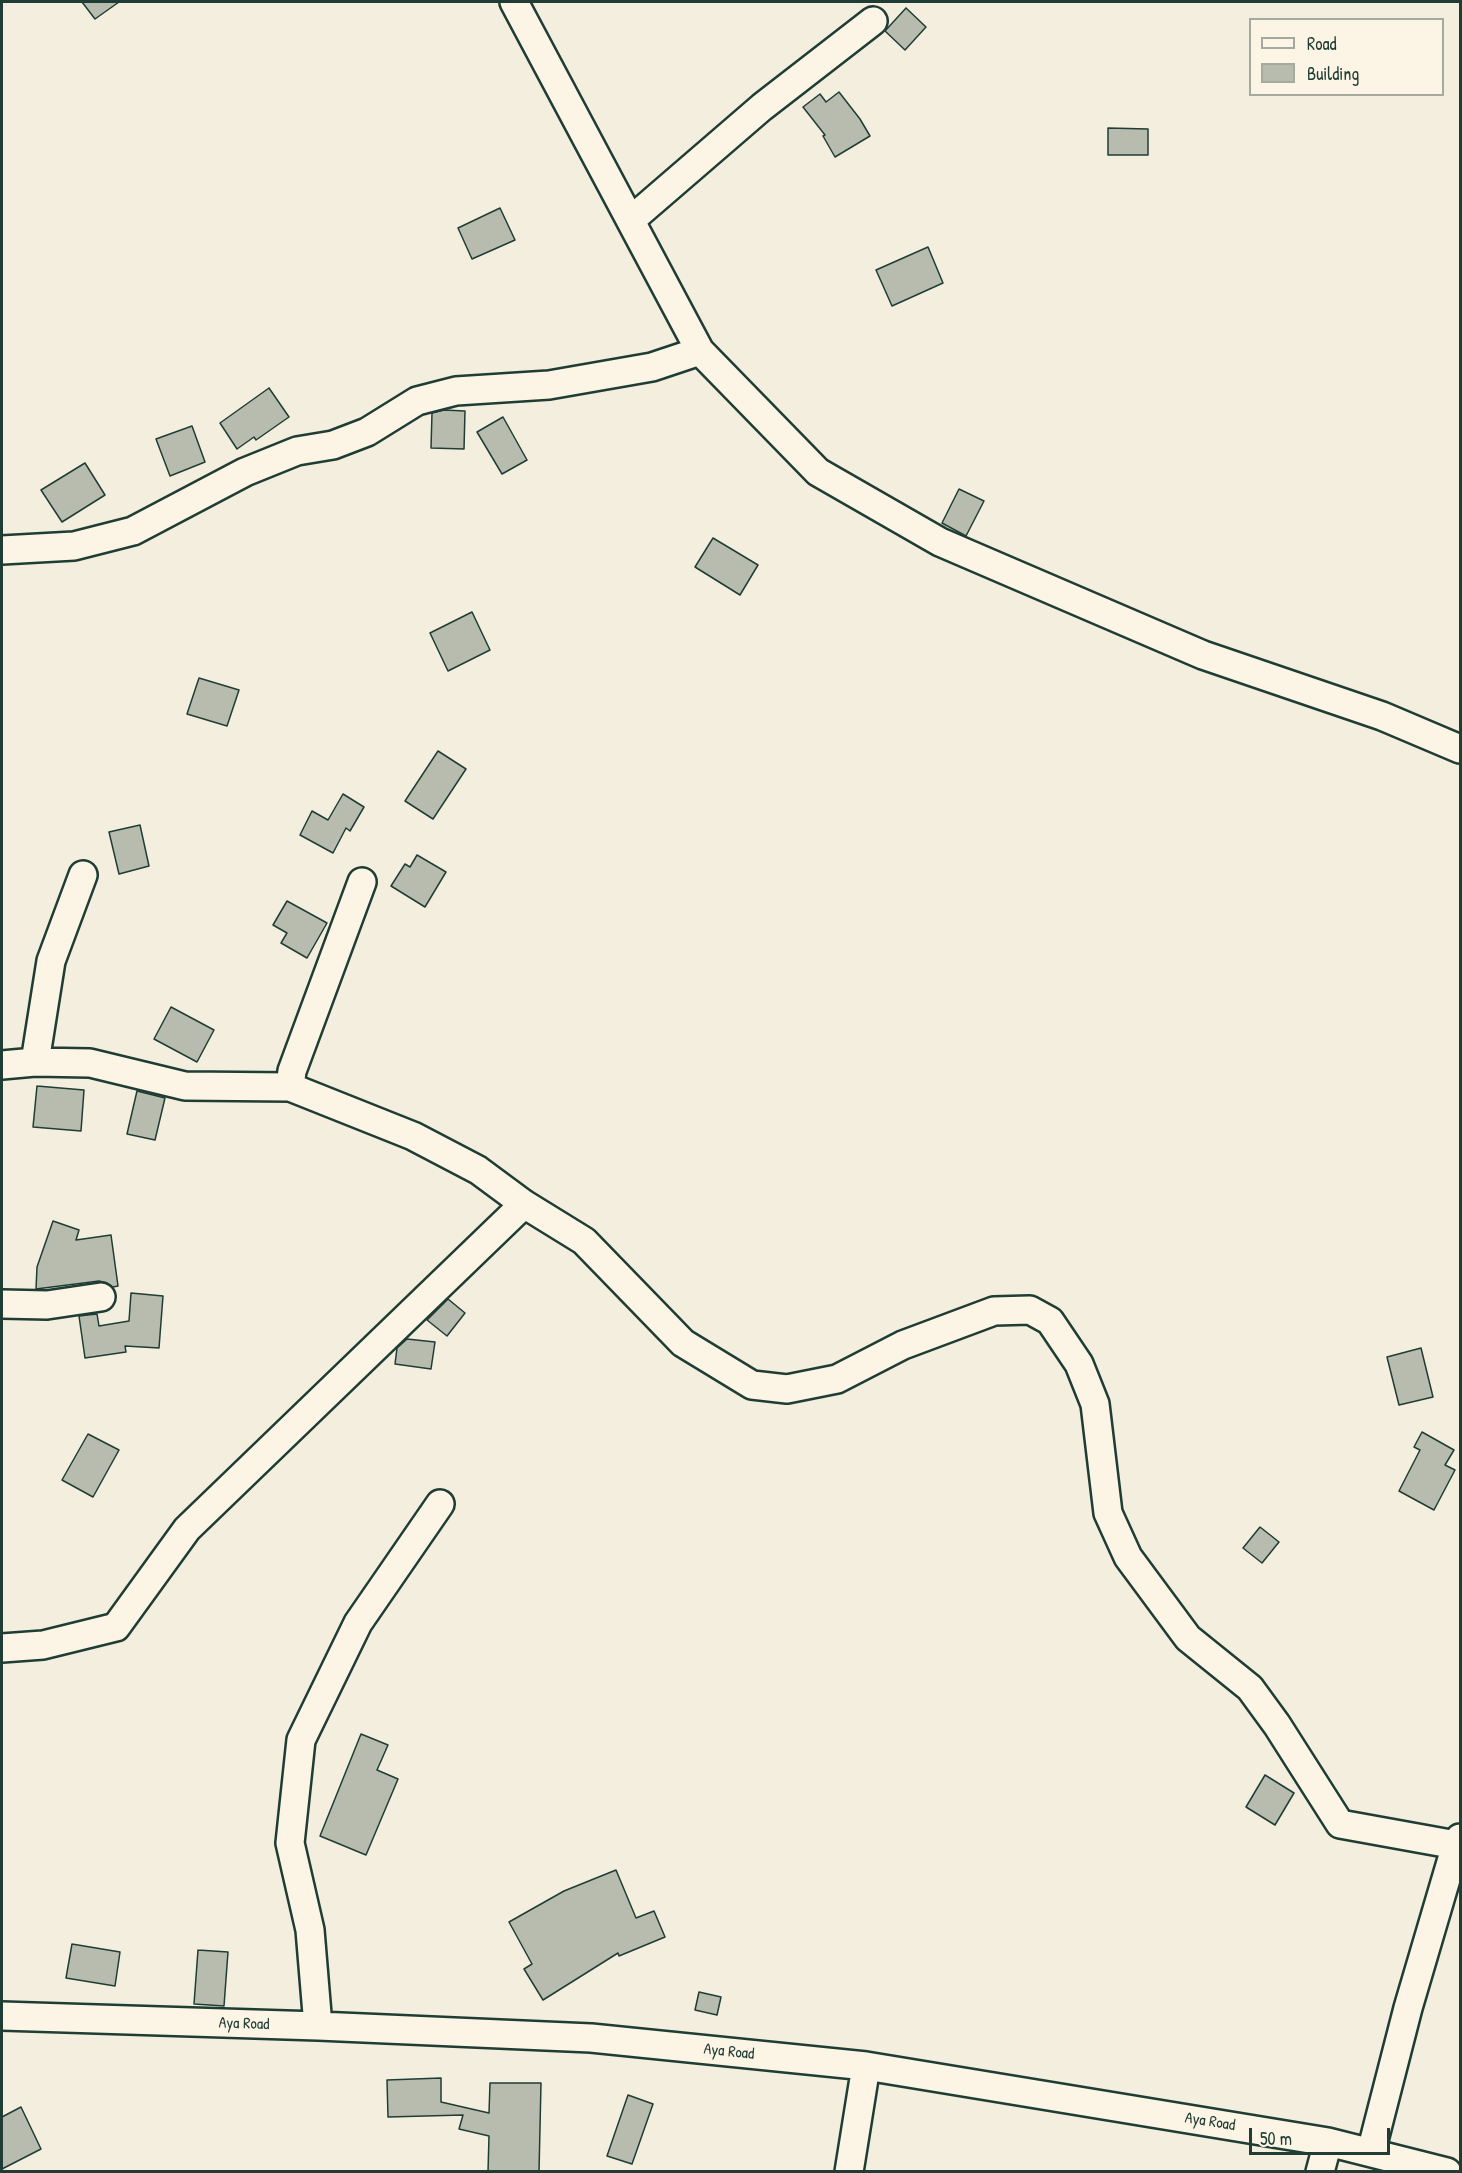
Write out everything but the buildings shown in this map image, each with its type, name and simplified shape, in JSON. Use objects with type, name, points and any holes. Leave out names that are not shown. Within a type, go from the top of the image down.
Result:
[{"type":"street","points":[[514,2],[700,351],[818,472],[940,542],[1203,655],[1382,716],[1461,749]]},
{"type":"street","points":[[631,220],[762,107],[873,21]]},
{"type":"street","points":[[2,550],[74,546],[133,531],[245,472],[297,452],[333,445],[367,432],[417,401],[456,391],[549,385],[652,367],[700,351]]},
{"type":"street","points":[[35,1062],[51,961],[83,875]]},
{"type":"street","points":[[290,1087],[292,1071],[362,882]]},
{"type":"street","points":[[2,1065],[35,1062],[90,1063],[185,1086],[290,1087],[413,1136],[478,1170],[524,1204],[584,1241],[683,1343],[752,1385],[786,1389],[837,1379],[903,1345],[994,1311],[1030,1310],[1050,1322],[1079,1364],[1095,1404],[1108,1513],[1128,1557],[1188,1638],[1250,1688],[1277,1725],[1340,1824],[1458,1842],[1408,2008],[1371,2152]]},
{"type":"street","points":[[2,1648],[43,1645],[116,1627],[187,1529],[524,1204]]},
{"type":"street","points":[[2,1305],[47,1305],[101,1297]]},
{"type":"street","points":[[318,2026],[310,1930],[290,1843],[301,1740],[358,1623],[440,1504]]},
{"type":"street","name":"Aya Road","points":[[2,2016],[318,2026],[591,2038],[866,2066],[1328,2142],[1447,2172]]},
{"type":"street","points":[[849,2172],[866,2066]]},
{"type":"street","points":[[1320,2172],[1328,2142]]}]
